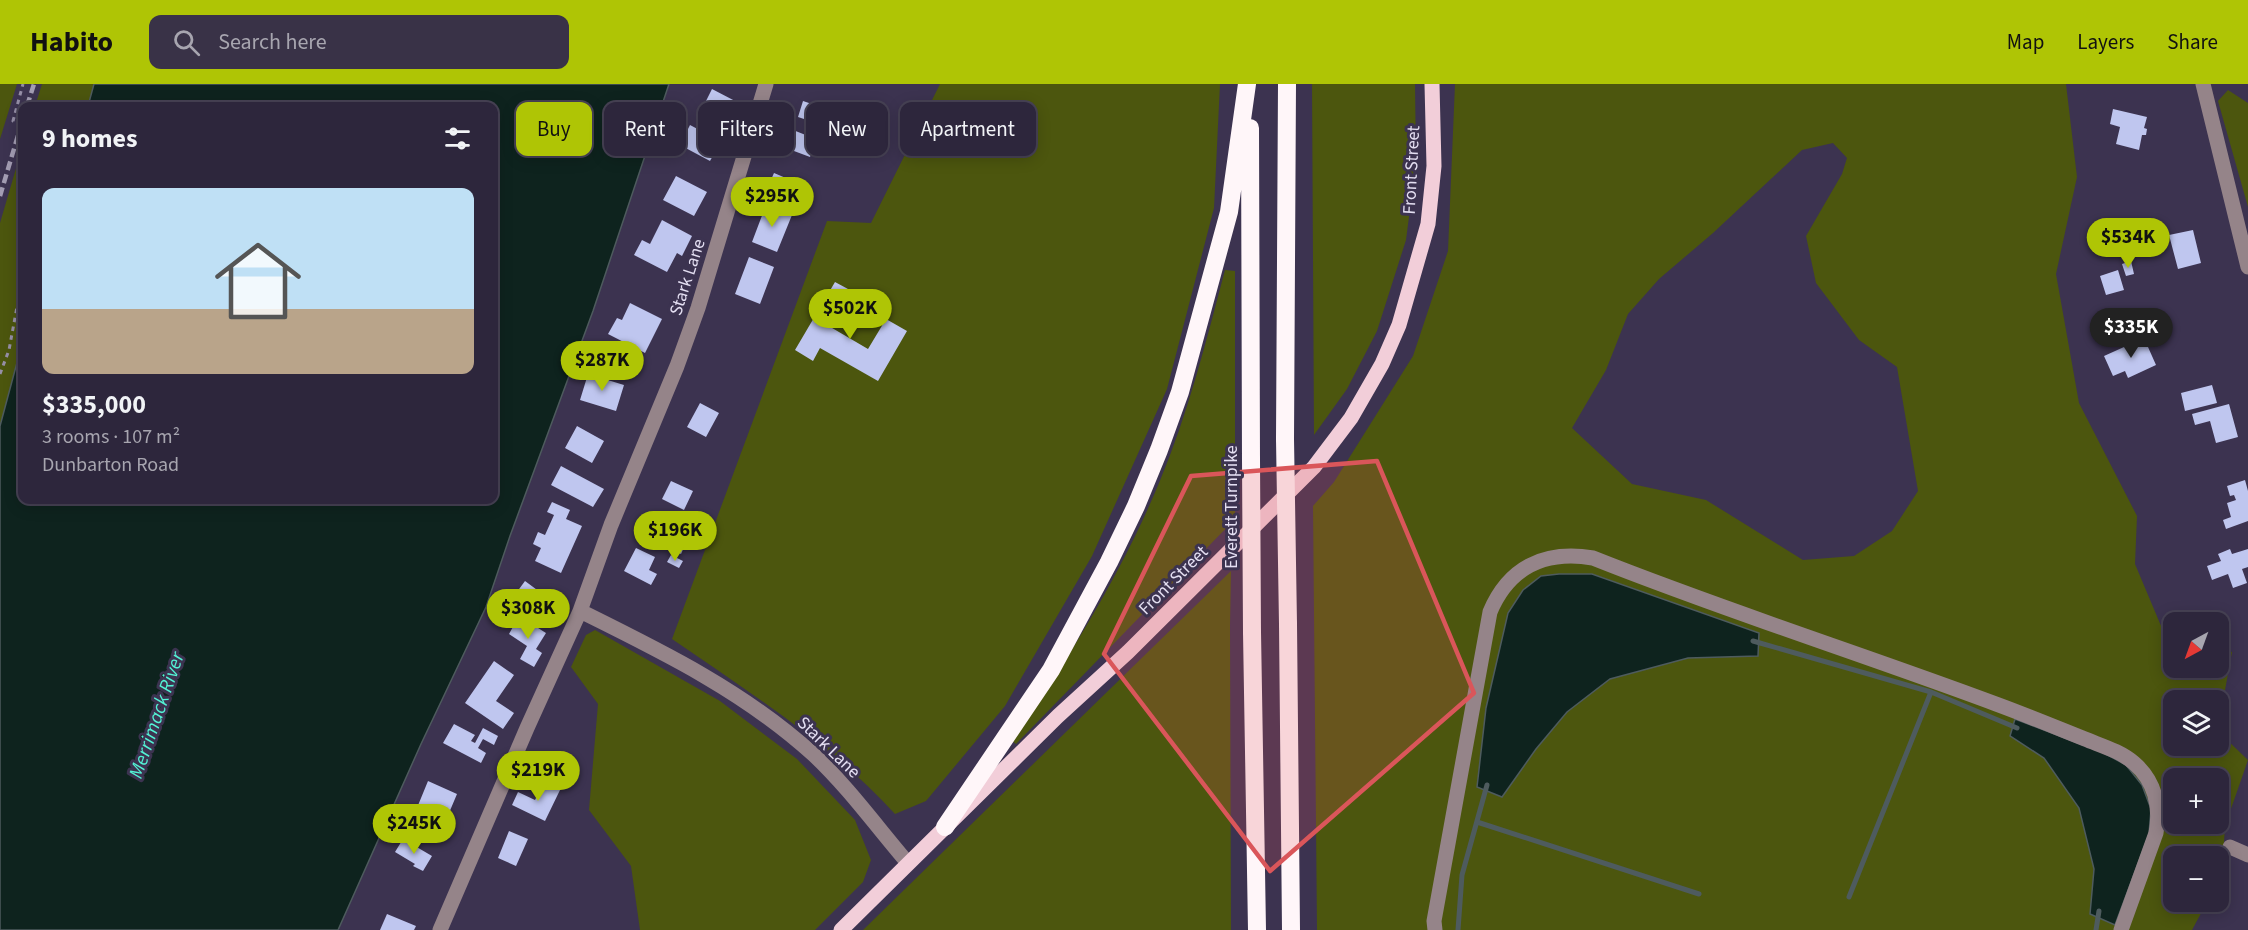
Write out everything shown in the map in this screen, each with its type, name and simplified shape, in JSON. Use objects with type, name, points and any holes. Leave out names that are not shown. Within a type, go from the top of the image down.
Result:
[{"type":"highway","name":"Everett Turnpike","points":[[1248,84],[1252,632],[1257,930]]},
{"type":"highway","points":[[945,827],[1051,670],[1109,562],[1151,469],[1180,392],[1229,212],[1248,84]]},
{"type":"highway","points":[[1287,84],[1285,439],[1291,930]]},
{"type":"main road","name":"Front Street","points":[[841,930],[1058,716],[1128,652],[1314,467],[1356,409],[1382,364],[1399,325],[1428,224],[1434,166],[1432,84]]},
{"type":"street","name":"Stark Lane","points":[[440,930],[526,728],[580,611],[611,525],[654,423],[698,308],[766,84]]},
{"type":"street","points":[[2203,84],[2244,231],[2248,267]]},
{"type":"street","points":[[1435,930],[1434,921],[1490,612],[1502,589],[1522,570],[1535,563],[1563,555],[1593,558],[1914,673],[2126,756],[2151,783],[2158,808],[2158,820],[2156,833],[2121,930]]},
{"type":"street","name":"Stark Lane","points":[[580,611],[698,670],[783,729],[815,756],[908,862]]},
{"type":"street","points":[[2230,847],[2248,855]]},
{"type":"path","points":[[18,102],[23,84]]},
{"type":"path","points":[[18,102],[13,121],[18,123]]},
{"type":"path","points":[[0,374],[9,350],[18,302]]},
{"type":"highlighted area","points":[[1377,461],[1474,693],[1270,871],[1104,654],[1191,476]]},
{"type":"green space","points":[[0,84],[17,84],[0,139]]},
{"type":"green space","points":[[42,84],[94,84],[89,102],[36,102]]},
{"type":"green space","points":[[940,84],[1220,84],[1214,208],[1167,389],[1092,556],[1005,706],[926,801],[895,814],[844,764],[788,720],[672,639],[827,221],[871,223],[904,156],[1036,156],[1036,102],[931,102]]},
{"type":"green space","points":[[1312,84],[1415,84],[1416,163],[1406,240],[1377,331],[1347,389],[1314,435]]},
{"type":"green space","points":[[1455,84],[2066,84],[2077,177],[2056,274],[2079,403],[2137,516],[2135,564],[2163,631],[2163,678],[2227,678],[2225,690],[2163,690],[2163,756],[2229,756],[2229,742],[2248,760],[2229,815],[2229,768],[2163,768],[2163,834],[2224,834],[2224,846],[2163,846],[2163,912],[2202,912],[2192,930],[1317,930],[1313,506],[1334,482],[1413,356],[1448,251]],"holes":[[[1833,143],[1847,158],[1842,174],[1806,236],[1816,283],[1859,340],[1897,367],[1918,491],[1892,531],[1854,556],[1803,560],[1706,500],[1632,484],[1572,428],[1606,370],[1628,314],[1659,279],[1713,233],[1802,150]]]},
{"type":"green space","points":[[2228,90],[2248,103],[2248,207],[2218,101]]},
{"type":"green space","points":[[18,162],[18,359],[0,426],[0,223]]},
{"type":"green space","points":[[1225,270],[1235,271],[1235,519],[1016,744],[1012,741],[1053,679],[1111,583],[1159,483],[1188,404]]},
{"type":"green space","points":[[1231,571],[1231,930],[863,930]]},
{"type":"green space","points":[[595,630],[720,701],[797,759],[855,820],[871,860],[863,882],[815,930],[640,930],[631,866],[589,810],[598,704],[571,667],[586,635]]},
{"type":"green space","points":[[2229,651],[2232,652],[2229,668]]},
{"type":"water","name":"Merrimack River","points":[[94,84],[669,84],[663,102],[604,102],[604,156],[645,156],[593,311],[486,607],[421,744],[338,930],[0,930],[0,426],[18,359],[18,504],[498,504],[498,102],[89,102]]},
{"type":"water","points":[[1592,574],[1759,633],[1758,656],[1688,658],[1610,679],[1567,712],[1536,749],[1502,797],[1477,787],[1486,708],[1508,613],[1523,590],[1541,576]]},
{"type":"water","points":[[2015,719],[2104,753],[2126,765],[2142,785],[2151,809],[2149,834],[2115,925],[2090,914],[2094,869],[2079,808],[2044,758],[2010,736]]},
{"type":"building","points":[[712,89],[737,102],[706,102]]},
{"type":"building","points":[[803,101],[806,102],[806,120],[798,117]]},
{"type":"building","points":[[2113,109],[2147,117],[2144,128],[2147,129],[2146,135],[2142,135],[2139,150],[2116,144],[2120,127],[2110,124]]},
{"type":"building","points":[[690,125],[698,129],[698,155],[686,148],[686,133]]},
{"type":"building","points":[[794,130],[806,135],[806,156],[794,151]]},
{"type":"building","points":[[701,156],[713,156],[710,161]]},
{"type":"building","points":[[774,173],[800,184],[792,202],[766,191]]},
{"type":"building","points":[[676,176],[707,192],[694,216],[663,200]]},
{"type":"building","points":[[766,205],[792,215],[777,252],[752,242]]},
{"type":"building","points":[[662,220],[692,236],[682,256],[677,253],[667,272],[634,255],[642,240],[650,244]]},
{"type":"building","points":[[2193,230],[2201,263],[2178,269],[2169,235]]},
{"type":"building","points":[[749,257],[774,267],[760,304],[735,294]]},
{"type":"building","points":[[2131,261],[2134,274],[2126,276],[2122,264]]},
{"type":"building","points":[[2118,270],[2124,290],[2106,295],[2100,276]]},
{"type":"building","points":[[835,282],[848,289],[827,325],[868,349],[886,319],[907,331],[878,381],[820,348],[813,361],[795,350]]},
{"type":"building","points":[[630,303],[662,319],[645,353],[608,334],[617,318],[622,320]]},
{"type":"building","points":[[2144,338],[2156,365],[2128,378],[2125,371],[2113,376],[2104,356]]},
{"type":"building","points":[[600,355],[624,364],[619,376],[595,367]]},
{"type":"building","points":[[588,374],[624,385],[616,411],[580,400]]},
{"type":"building","points":[[2212,385],[2217,403],[2185,411],[2181,393]]},
{"type":"building","points":[[700,403],[719,413],[706,437],[687,427]]},
{"type":"building","points":[[2229,404],[2238,437],[2216,443],[2210,421],[2195,425],[2192,414]]},
{"type":"building","points":[[577,426],[604,441],[592,463],[565,448]]},
{"type":"building","points":[[561,466],[604,489],[593,507],[551,485]]},
{"type":"building","points":[[2245,480],[2248,491],[2248,521],[2226,529],[2223,520],[2231,517],[2227,503],[2236,500],[2234,495],[2230,496],[2227,486]]},
{"type":"building","points":[[671,481],[693,491],[684,510],[662,499]]},
{"type":"building","points":[[552,502],[570,510],[566,519],[582,526],[561,573],[535,561],[541,548],[533,544],[538,532],[545,535],[554,515],[547,512]]},
{"type":"building","points":[[655,515],[691,532],[681,554],[645,537]]},
{"type":"building","points":[[636,548],[655,557],[649,570],[657,574],[651,585],[624,571]]},
{"type":"building","points":[[2230,549],[2232,554],[2248,549],[2248,567],[2242,569],[2247,583],[2233,588],[2228,574],[2212,580],[2207,566],[2221,561],[2218,554]]},
{"type":"building","points":[[671,555],[683,561],[679,568],[667,562]]},
{"type":"building","points":[[525,581],[552,601],[546,610],[542,608],[538,613],[514,596]]},
{"type":"building","points":[[519,616],[546,633],[536,649],[542,653],[534,667],[520,659],[527,646],[509,634]]},
{"type":"building","points":[[494,661],[514,675],[496,701],[514,713],[503,729],[465,703]]},
{"type":"building","points":[[454,724],[475,735],[471,741],[475,743],[483,728],[498,736],[494,745],[483,739],[478,748],[486,753],[481,763],[443,743]]},
{"type":"building","points":[[428,781],[457,794],[441,832],[412,820]]},
{"type":"building","points":[[544,782],[560,790],[545,821],[512,805],[518,792],[535,800]]},
{"type":"building","points":[[509,831],[528,839],[516,866],[498,858]]},
{"type":"building","points":[[403,839],[432,856],[423,871],[395,852]]},
{"type":"building","points":[[387,914],[416,926],[414,930],[380,930]]},
{"type":"waterway","points":[[1753,641],[1931,692],[2017,728]]},
{"type":"waterway","points":[[1849,897],[1931,692]]},
{"type":"waterway","points":[[1458,930],[1462,875],[1487,785]]},
{"type":"waterway","points":[[1477,822],[1699,894]]},
{"type":"waterway","points":[[2096,930],[2099,911]]},
{"type":"railway","points":[[28,102],[34,84]]},
{"type":"railway","points":[[0,196],[18,135]]}]
